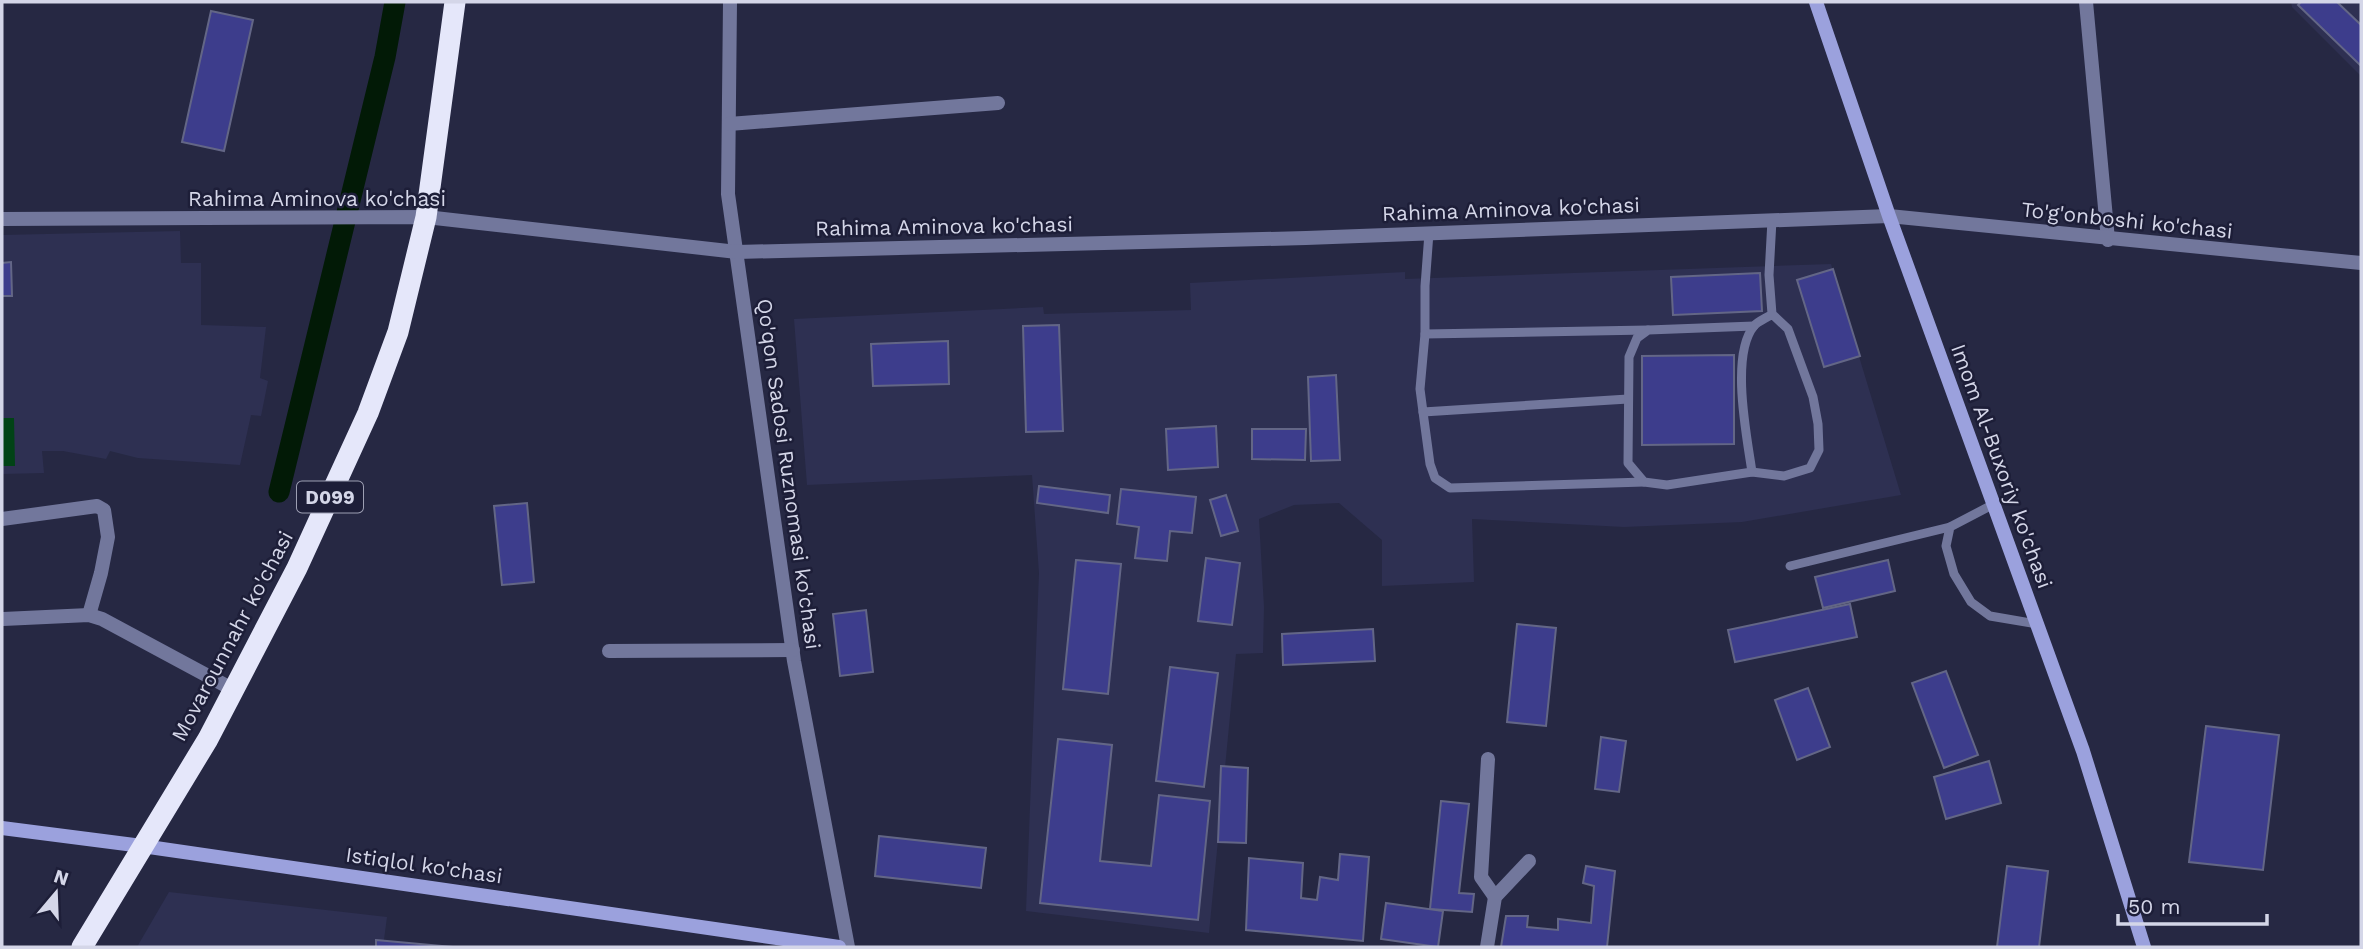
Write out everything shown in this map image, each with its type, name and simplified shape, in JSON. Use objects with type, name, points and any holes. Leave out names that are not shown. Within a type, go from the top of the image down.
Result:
[{"type":"highway","name":"Movarounnahr ko'chasi","points":[[82,947],[208,739],[298,568],[368,413],[398,332],[426,217],[455,2]]},
{"type":"main road","name":"Imom Al-Buxoriy ko'chasi","points":[[1816,2],[1889,216],[2083,751],[2144,947]]},
{"type":"main road","name":"Istiqlol ko'chasi","points":[[2,828],[839,947]]},
{"type":"street","name":"Qo'qon Sadosi Ruznomasi ko'chasi","points":[[730,2],[728,194],[793,650],[848,947]]},
{"type":"street","points":[[2086,2],[2108,240]]},
{"type":"street","points":[[729,124],[998,103]]},
{"type":"street","name":"Rahima Aminova ko'chasi","points":[[2,219],[426,217],[737,252],[1429,233],[1889,216]]},
{"type":"street","name":"To'g'onboshi ko'chasi","points":[[1889,216],[2361,264]]},
{"type":"street","points":[[2,519],[97,506],[104,510],[108,537],[89,615]]},
{"type":"street","points":[[3,619],[89,615],[102,619],[234,690]]},
{"type":"street","points":[[609,651],[793,650]]},
{"type":"street","points":[[1488,759],[1481,877],[1495,897]]},
{"type":"street","points":[[1487,947],[1495,897],[1529,861]]},
{"type":"lane","points":[[1429,233],[1420,389],[1430,464],[1435,478],[1450,488],[1644,482],[1667,485],[1752,472],[1784,475],[1810,468],[1819,450],[1813,397],[1788,329],[1772,314],[1769,275],[1772,220]]},
{"type":"lane","points":[[1752,472],[1743,411],[1742,351],[1754,326],[1772,314]]},
{"type":"lane","points":[[1424,334],[1754,326]]},
{"type":"lane","points":[[1644,482],[1628,463],[1629,357],[1637,338],[1648,330]]},
{"type":"lane","points":[[1423,412],[1628,399]]},
{"type":"lane","points":[[1790,566],[1950,527],[1994,504]]},
{"type":"lane","points":[[1950,527],[1947,546],[1954,574],[1971,601],[1990,616],[2037,624]]},
{"type":"shaded area","points":[[2291,2],[2361,2],[2361,76],[2292,7]]},
{"type":"shaded area","points":[[180,231],[181,263],[201,263],[201,325],[266,327],[260,378],[268,381],[261,416],[251,415],[240,465],[138,458],[110,451],[106,459],[63,451],[42,451],[44,473],[2,474],[2,235]]},
{"type":"shaded area","points":[[1831,264],[1901,495],[1742,522],[1624,527],[1472,519],[1474,582],[1382,586],[1382,540],[1339,503],[1294,505],[1259,519],[1264,607],[1263,653],[1236,654],[1209,933],[1026,911],[1039,573],[1032,475],[807,485],[794,319],[1043,307],[1044,314],[1191,310],[1190,283],[1405,272],[1405,279]]},
{"type":"shaded area","points":[[169,892],[387,917],[383,947],[137,947]]},
{"type":"green space","points":[[2,418],[14,418],[15,466],[2,466]]},
{"type":"building","points":[[2301,2],[2337,2],[2361,25],[2361,66],[2298,5]]},
{"type":"building","points":[[211,11],[253,20],[224,151],[182,142]]},
{"type":"building","points":[[11,262],[12,296],[2,296],[2,263]]},
{"type":"building","points":[[1833,269],[1860,356],[1824,367],[1797,280]]},
{"type":"building","points":[[1760,273],[1762,311],[1673,315],[1671,277]]},
{"type":"building","points":[[1059,325],[1063,431],[1026,432],[1023,326]]},
{"type":"building","points":[[948,341],[949,384],[873,386],[871,344]]},
{"type":"building","points":[[1734,355],[1734,444],[1642,445],[1642,356]]},
{"type":"building","points":[[1336,375],[1340,460],[1311,461],[1308,377]]},
{"type":"building","points":[[1216,426],[1218,467],[1168,470],[1166,429]]},
{"type":"building","points":[[1252,429],[1306,429],[1305,460],[1252,459]]},
{"type":"building","points":[[1039,486],[1110,495],[1108,513],[1037,503]]},
{"type":"building","points":[[1121,489],[1196,497],[1192,533],[1170,531],[1167,561],[1135,558],[1139,527],[1117,524]]},
{"type":"building","points":[[1226,495],[1238,531],[1221,536],[1210,500]]},
{"type":"building","points":[[527,503],[534,582],[502,585],[494,506]]},
{"type":"building","points":[[1206,558],[1240,563],[1232,625],[1198,621]]},
{"type":"building","points":[[1076,560],[1121,564],[1108,694],[1063,689]]},
{"type":"building","points":[[1888,560],[1895,591],[1823,608],[1815,577]]},
{"type":"building","points":[[1850,604],[1857,637],[1735,662],[1728,630]]},
{"type":"building","points":[[866,610],[873,672],[840,676],[833,614]]},
{"type":"building","points":[[1517,624],[1556,628],[1546,726],[1507,722]]},
{"type":"building","points":[[1373,629],[1375,661],[1283,665],[1282,634]]},
{"type":"building","points":[[1170,667],[1218,673],[1204,787],[1156,781]]},
{"type":"building","points":[[1946,671],[1978,755],[1944,768],[1912,683]]},
{"type":"building","points":[[1808,688],[1830,747],[1797,760],[1775,700]]},
{"type":"building","points":[[2206,726],[2279,735],[2263,870],[2189,862]]},
{"type":"building","points":[[1601,737],[1626,741],[1619,792],[1595,789]]},
{"type":"building","points":[[1058,739],[1112,745],[1100,861],[1151,866],[1159,795],[1210,801],[1198,920],[1040,903]]},
{"type":"building","points":[[1989,761],[2001,803],[1946,819],[1934,777]]},
{"type":"building","points":[[1221,766],[1248,768],[1246,843],[1218,842]]},
{"type":"building","points":[[1441,801],[1469,804],[1459,893],[1474,894],[1472,912],[1430,909]]},
{"type":"building","points":[[879,836],[986,848],[981,888],[875,876]]},
{"type":"building","points":[[1340,854],[1369,857],[1363,941],[1246,930],[1249,858],[1303,863],[1301,898],[1317,900],[1320,877],[1338,880]]},
{"type":"building","points":[[1586,866],[1615,871],[1607,947],[1501,947],[1506,916],[1528,916],[1527,927],[1558,930],[1558,919],[1591,923],[1594,886],[1583,883]]},
{"type":"building","points":[[2007,866],[2048,871],[2039,947],[1997,947]]},
{"type":"building","points":[[1386,903],[1443,911],[1438,947],[1381,939]]},
{"type":"building","points":[[376,940],[453,947],[376,947]]},
{"type":"waterway","points":[[279,492],[385,57],[395,2]]}]
